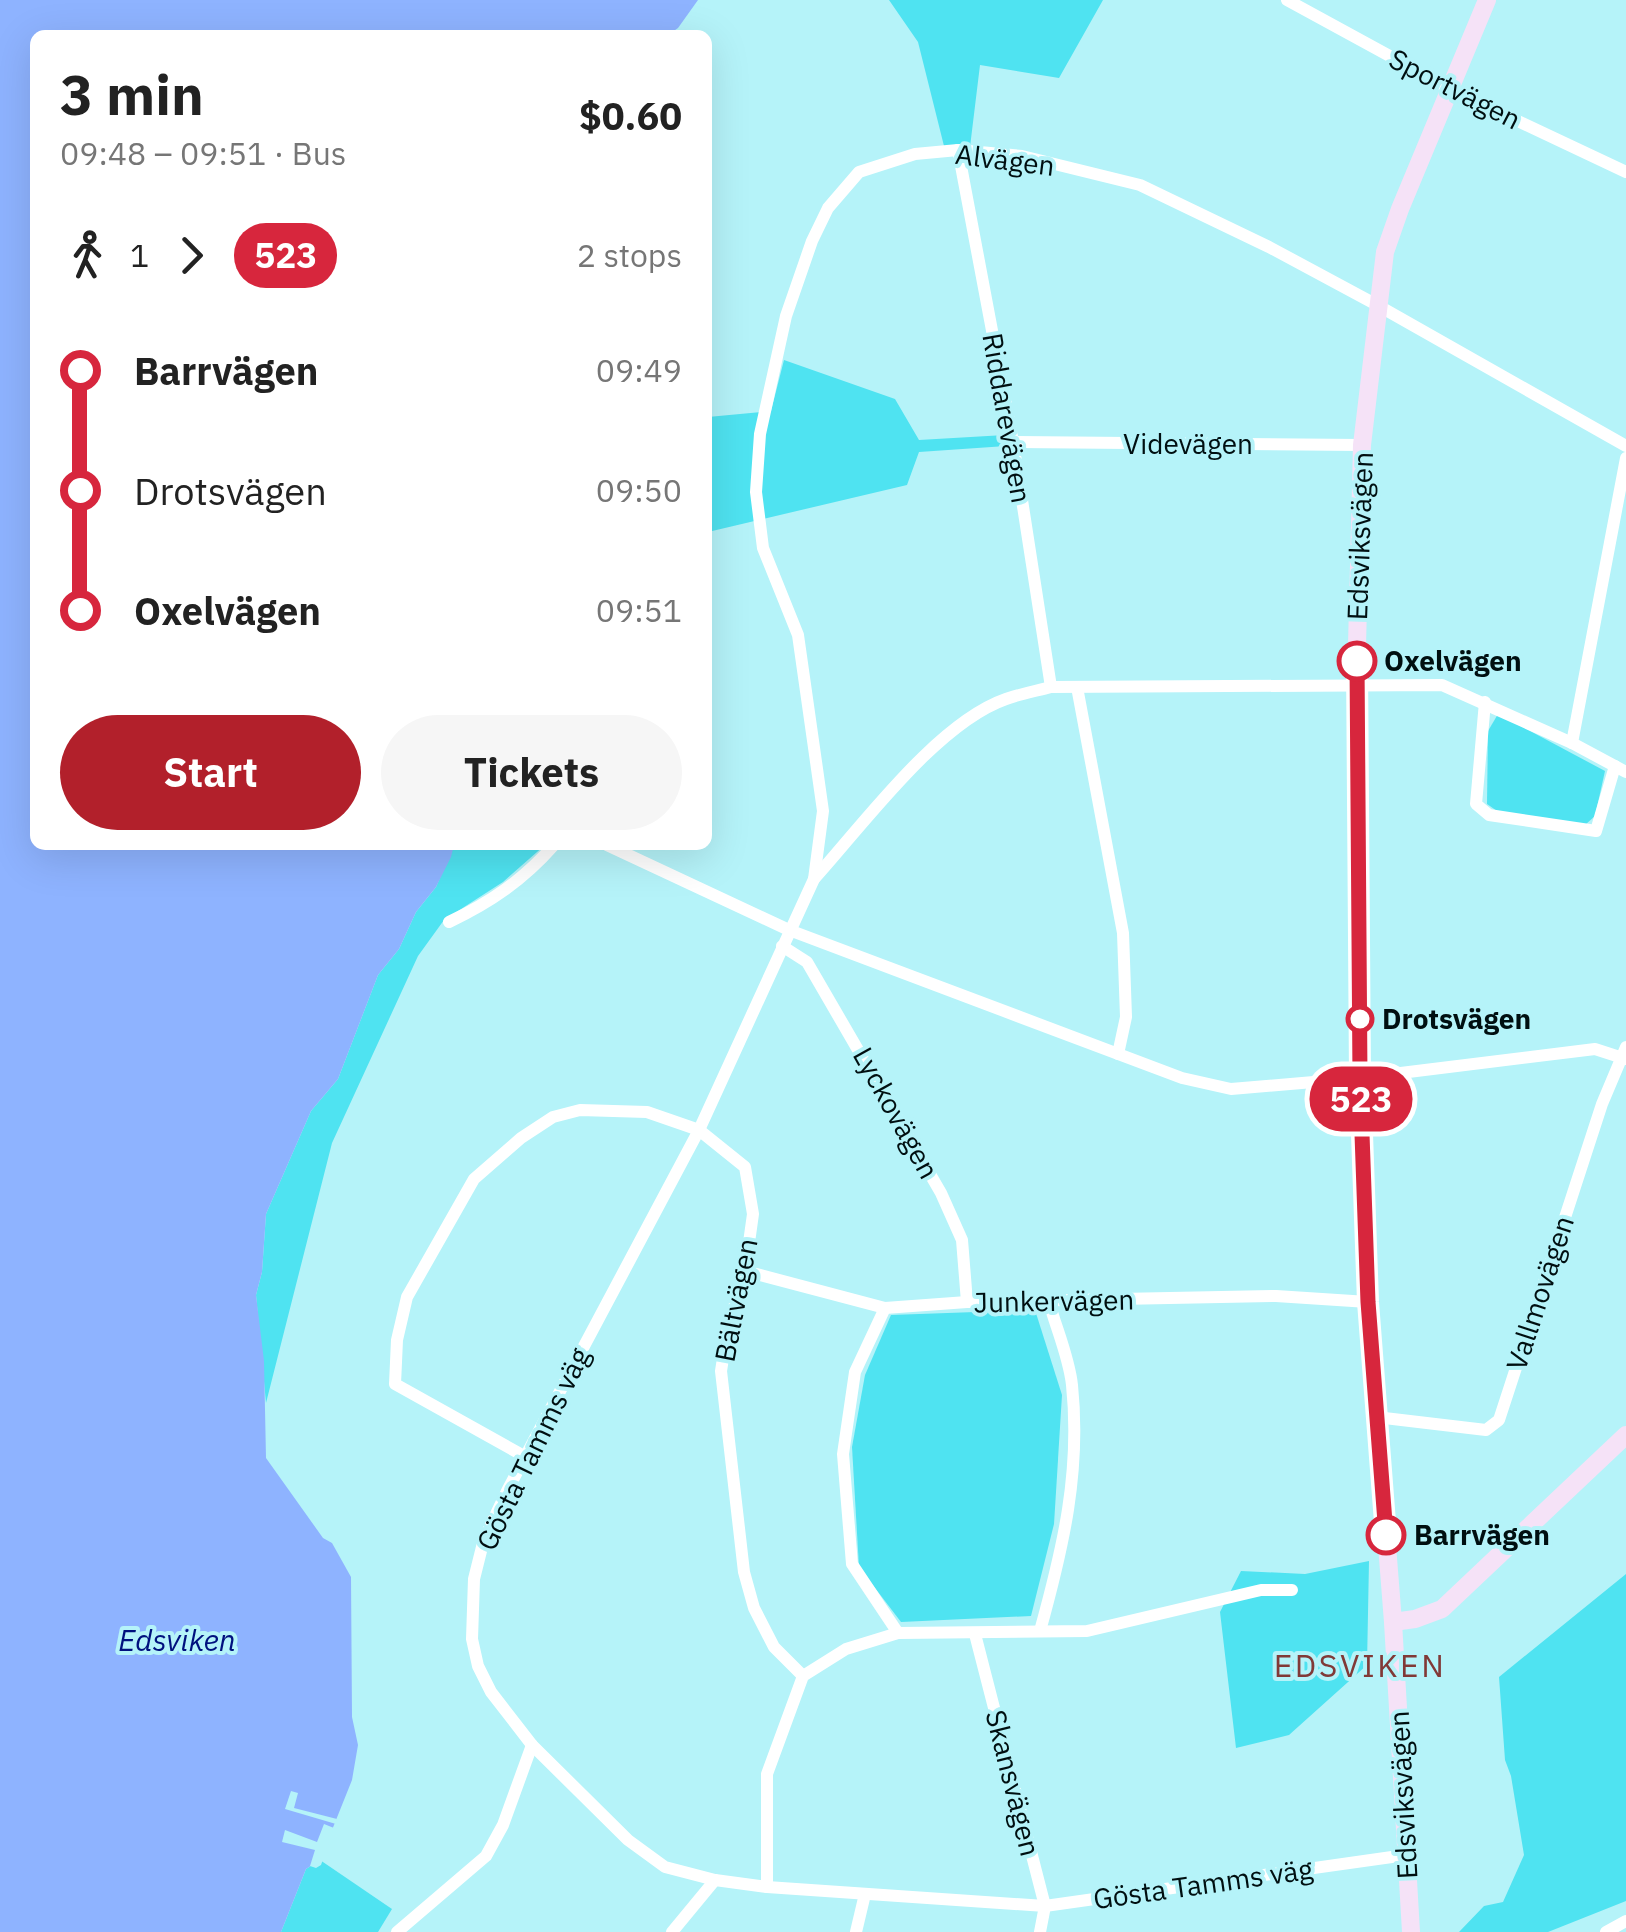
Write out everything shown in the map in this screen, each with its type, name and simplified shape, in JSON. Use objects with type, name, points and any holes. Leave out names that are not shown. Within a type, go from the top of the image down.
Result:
[{"type":"street","name":"Sportvägen","points":[[1286,0],[1452,90],[1626,172]]},
{"type":"street","name":"Edsviksvägen","points":[[1411,1932],[1393,1622],[1368,1302],[1360,1078],[1356,686],[1362,445],[1386,252],[1400,209],[1487,0]]},
{"type":"street","name":"Alvägen","points":[[798,916],[814,879],[823,811],[798,635],[763,548],[756,492],[760,434],[786,316],[812,241],[828,208],[860,172],[916,154],[958,150],[1022,156],[1140,185],[1377,305],[1626,446]]},
{"type":"street","name":"Riddarevägen","points":[[958,150],[1013,442],[1051,687]]},
{"type":"street","name":"Videvägen","points":[[1013,442],[1362,445]]},
{"type":"street","points":[[1572,743],[1626,458]]},
{"type":"street","points":[[814,879],[941,740],[1004,699],[1051,687],[1442,685],[1484,702],[1572,743],[1621,769],[1596,831],[1489,815],[1476,804],[1484,702]]},
{"type":"street","points":[[1077,687],[1123,932],[1126,1017],[1118,1054]]},
{"type":"street","points":[[449,922],[526,876],[549,850]]},
{"type":"street","points":[[618,850],[789,930],[1182,1078],[1232,1089],[1595,1050],[1624,1054]]},
{"type":"street","name":"Gösta Tamms väg","points":[[798,916],[699,1130],[524,1456],[484,1539],[474,1580],[472,1625],[478,1666],[492,1692],[532,1746],[628,1840],[665,1867],[715,1880],[1045,1906],[1406,1856]]},
{"type":"street","name":"Lyckovägen","points":[[782,946],[807,962],[941,1193],[962,1240],[967,1302]]},
{"type":"street","name":"Vallmovägen","points":[[1376,1416],[1486,1430],[1499,1420],[1602,1104],[1624,1054]]},
{"type":"street","name":"Bältvägen","points":[[524,1456],[395,1384],[397,1340],[407,1297],[474,1179],[520,1138],[553,1117],[580,1110],[647,1112],[699,1130],[745,1168],[753,1214],[745,1271],[728,1327],[721,1371],[744,1572],[754,1608],[774,1647],[804,1676]]},
{"type":"street","name":"Junkervägen","points":[[745,1271],[885,1308],[967,1302],[1276,1296],[1368,1302]]},
{"type":"street","points":[[1040,1631],[1065,1542],[1074,1463],[1072,1382],[1048,1302]]},
{"type":"street","points":[[885,1308],[856,1372],[843,1454],[852,1564],[898,1633]]},
{"type":"street","points":[[1393,1622],[1442,1609],[1626,1436]]},
{"type":"street","points":[[767,1887],[766,1774],[804,1676],[846,1649],[898,1633],[1086,1631],[1261,1590],[1292,1590]]},
{"type":"street","name":"Skansvägen","points":[[975,1634],[1045,1906],[1040,1932]]},
{"type":"street","points":[[397,1932],[486,1856],[503,1825],[532,1746]]},
{"type":"street","points":[[672,1932],[715,1880]]},
{"type":"street","points":[[856,1932],[865,1894]]},
{"type":"street","points":[[1606,1932],[1626,1922]]},
{"type":"shaded area","points":[[889,0],[1103,0],[1059,78],[980,65],[970,147],[944,146],[918,42]]},
{"type":"shaded area","points":[[784,360],[895,399],[919,440],[1005,435],[1006,446],[919,452],[907,485],[712,531],[712,417],[771,411]]},
{"type":"shaded area","points":[[1498,714],[1605,771],[1595,816],[1585,825],[1497,811],[1487,804],[1488,731]]},
{"type":"shaded area","points":[[452,850],[539,850],[503,882],[444,920],[418,956],[332,1143],[266,1403],[256,1295],[262,1272],[266,1214],[311,1111],[338,1079],[378,975],[399,949],[416,912],[436,887]]},
{"type":"shaded area","points":[[1035,1310],[1062,1395],[1054,1524],[1031,1616],[901,1622],[859,1567],[852,1447],[865,1375],[891,1315]]},
{"type":"shaded area","points":[[1369,1561],[1367,1665],[1289,1735],[1236,1748],[1220,1612],[1241,1571],[1305,1574]]},
{"type":"shaded area","points":[[1626,1574],[1626,1901],[1548,1932],[1459,1932],[1484,1906],[1503,1902],[1524,1855],[1505,1760],[1499,1677]]},
{"type":"shaded area","points":[[320,1860],[392,1909],[378,1932],[281,1932],[306,1869]]},
{"type":"water","name":"Edsviken","points":[[0,0],[698,0],[675,30],[30,30],[30,850],[453,850],[399,949],[378,975],[338,1079],[311,1111],[266,1214],[262,1272],[256,1295],[264,1361],[266,1458],[323,1538],[332,1543],[351,1577],[352,1717],[358,1745],[352,1780],[320,1860],[306,1869],[281,1932],[0,1932]]},
{"type":"pier","points":[[291,1791],[298,1793],[294,1808],[337,1819],[336,1824],[285,1809]]},
{"type":"pier","points":[[324,1824],[334,1828],[321,1865],[316,1868],[310,1866],[315,1850],[282,1842],[285,1830],[317,1842]]},
{"type":"bus line","name":"523","points":[[1357,661],[1360,1078],[1368,1302],[1386,1535]]},
{"type":"place","name":"Oxelvägen","points":[[1357,661]]},
{"type":"place","name":"Drotsvägen","points":[[1360,1019]]},
{"type":"place","name":"Barrvägen","points":[[1386,1535]]},
{"type":"district","name":"EDSVIKEN","points":[[1360,1666]]}]
